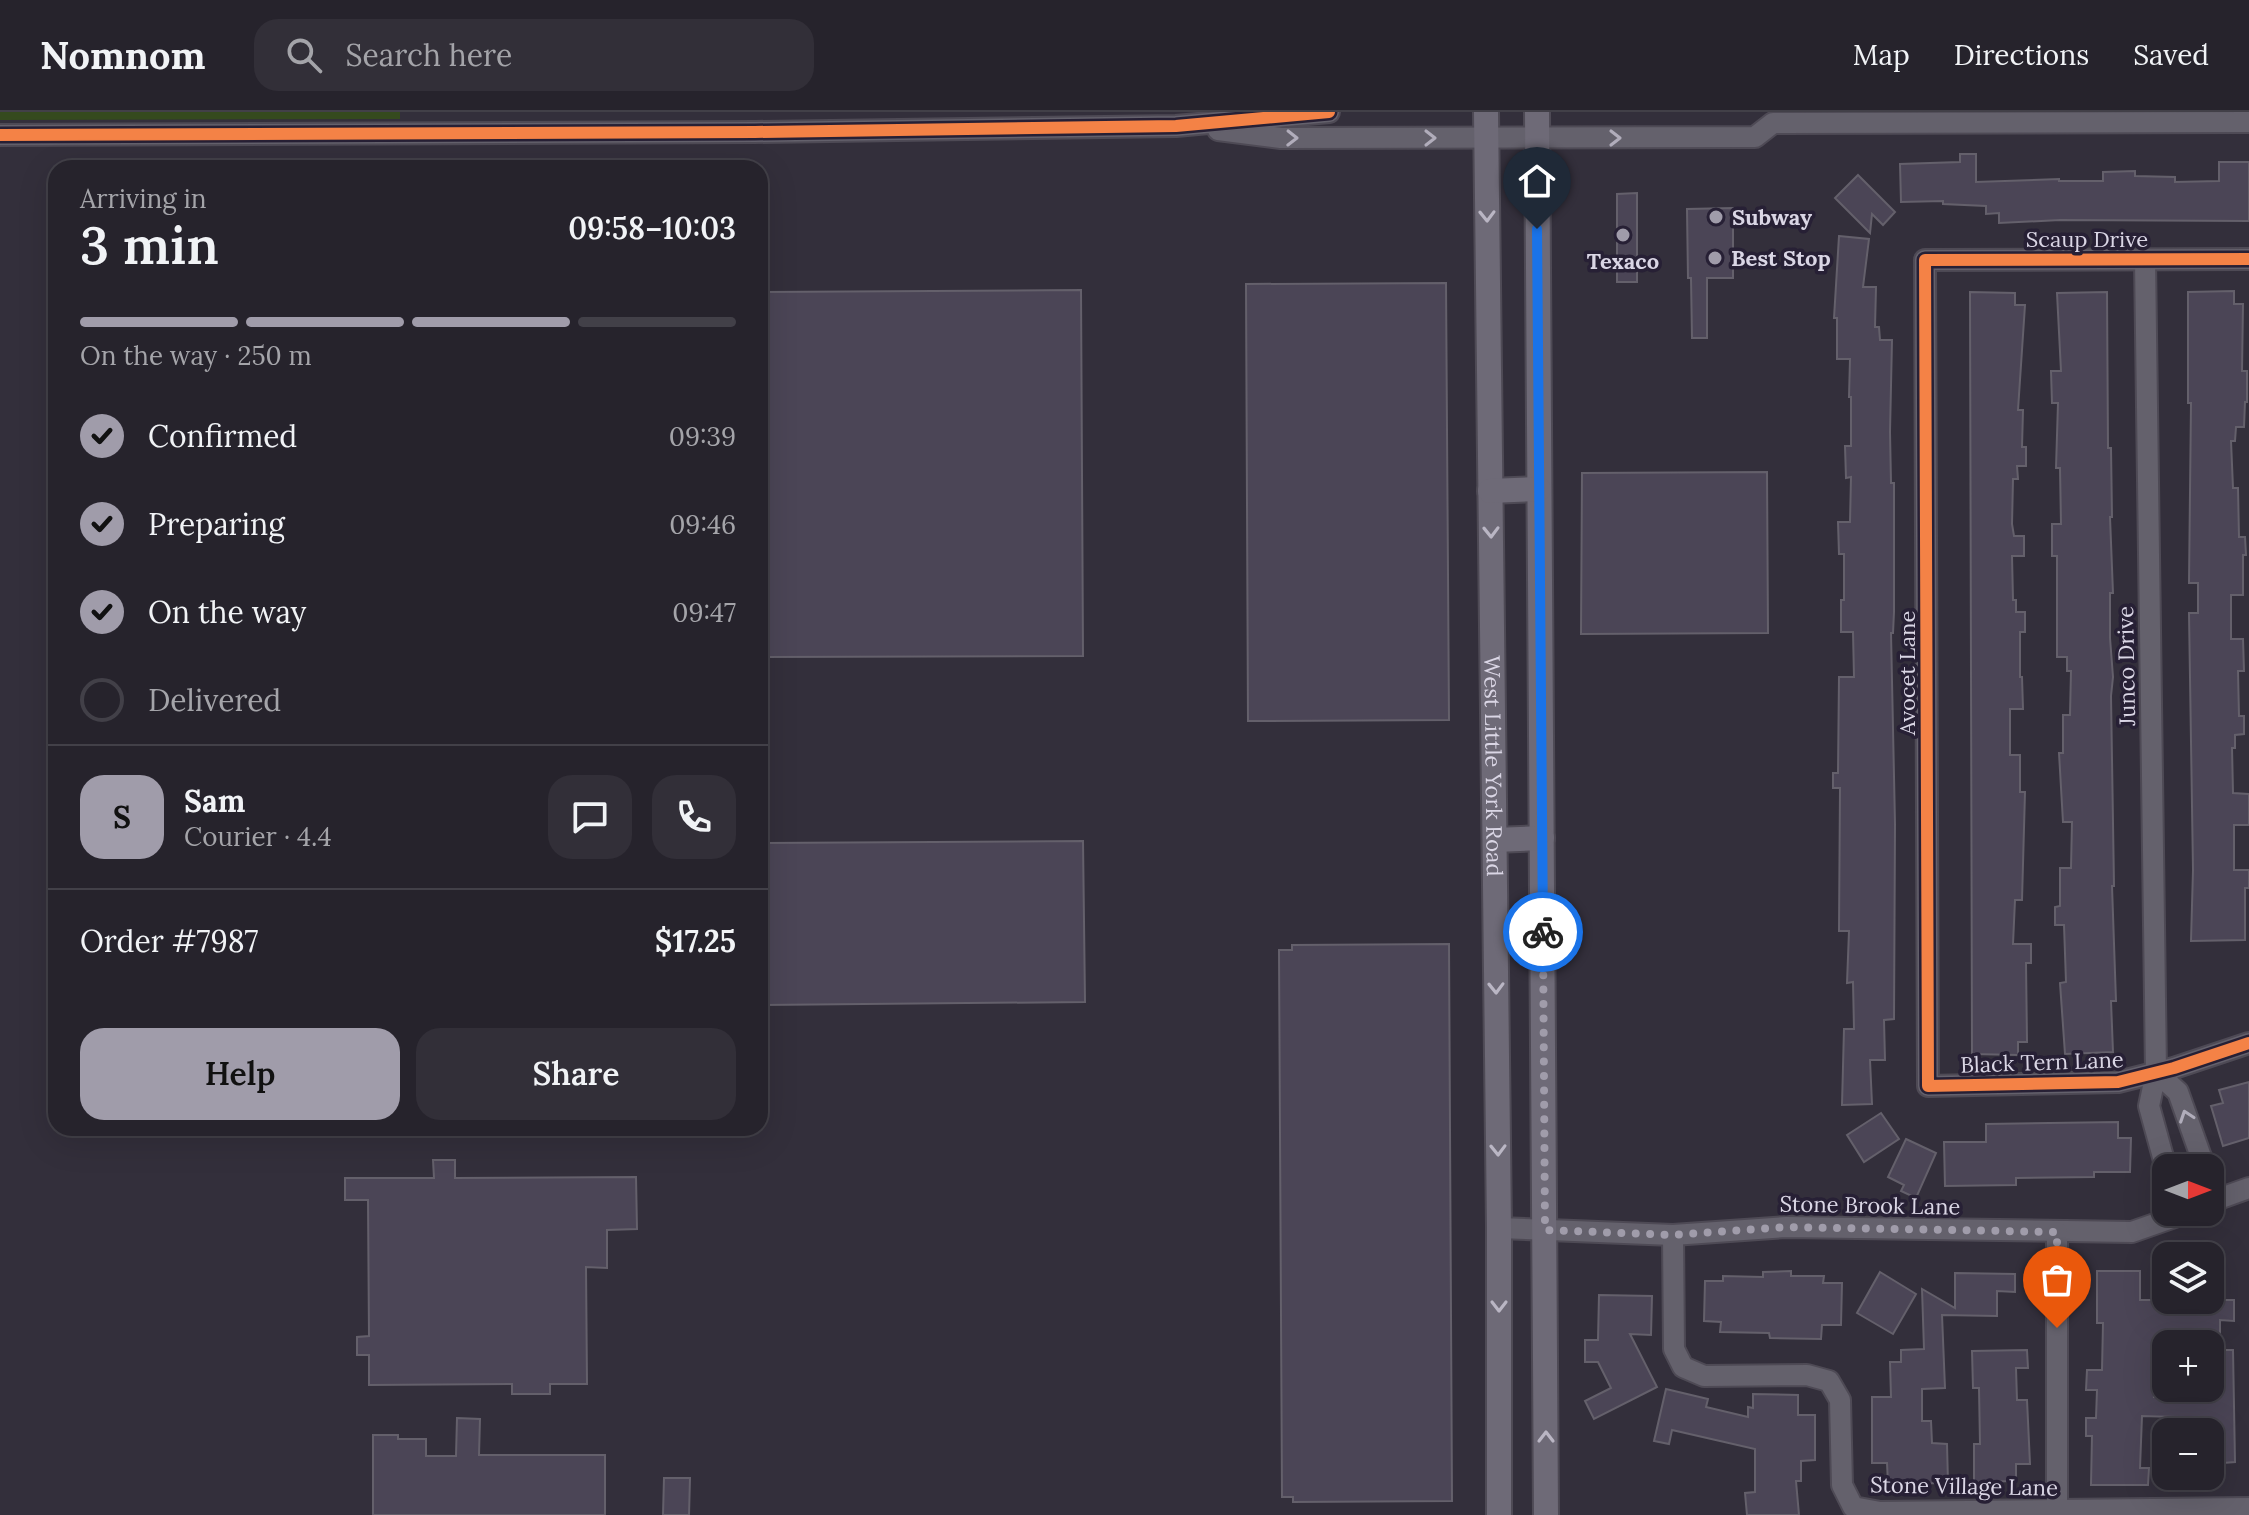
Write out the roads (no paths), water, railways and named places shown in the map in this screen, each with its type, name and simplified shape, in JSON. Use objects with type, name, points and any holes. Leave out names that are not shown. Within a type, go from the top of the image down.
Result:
[{"type":"main road","name":"West Little York Road","points":[[1486,112],[1499,1228],[1499,1515]]},
{"type":"main road","points":[[1537,112],[1546,1515]]},
{"type":"main road","points":[[1490,491],[1539,489]]},
{"type":"main road","points":[[1495,840],[1542,838]]},
{"type":"street","points":[[1186,126],[1282,114],[1329,112]]},
{"type":"street","points":[[0,135],[755,122],[1186,126],[1281,138],[1755,137],[1766,118],[2190,117],[2249,122]]},
{"type":"street","name":"Junco Drive","points":[[2145,259],[2156,1072],[2149,1106],[2162,1154]]},
{"type":"street","name":"Scaup Drive","points":[[1925,260],[2249,259]]},
{"type":"street","name":"Avocet Lane","points":[[1925,260],[1928,1086]]},
{"type":"street","name":"Black Tern Lane","points":[[1928,1086],[2118,1082],[2249,1043]]},
{"type":"street","points":[[2156,1072],[2178,1092],[2200,1154]]},
{"type":"street","points":[[2224,1193],[2249,1188]]},
{"type":"street","name":"Stone Brook Lane","points":[[1499,1228],[1673,1235],[1786,1227],[2132,1232],[2152,1224]]},
{"type":"street","points":[[2057,1232],[2057,1511]]},
{"type":"street","name":"Stone Village Lane","points":[[1673,1235],[1674,1349],[1683,1367],[1704,1376],[1807,1375],[1829,1381],[1840,1400],[1842,1485],[1853,1507],[1880,1512],[2249,1508]]},
{"type":"place","name":"Subway","points":[[1716,217]]},
{"type":"place","name":"Texaco","points":[[1623,235]]},
{"type":"place","name":"Best Stop","points":[[1715,258]]}]
